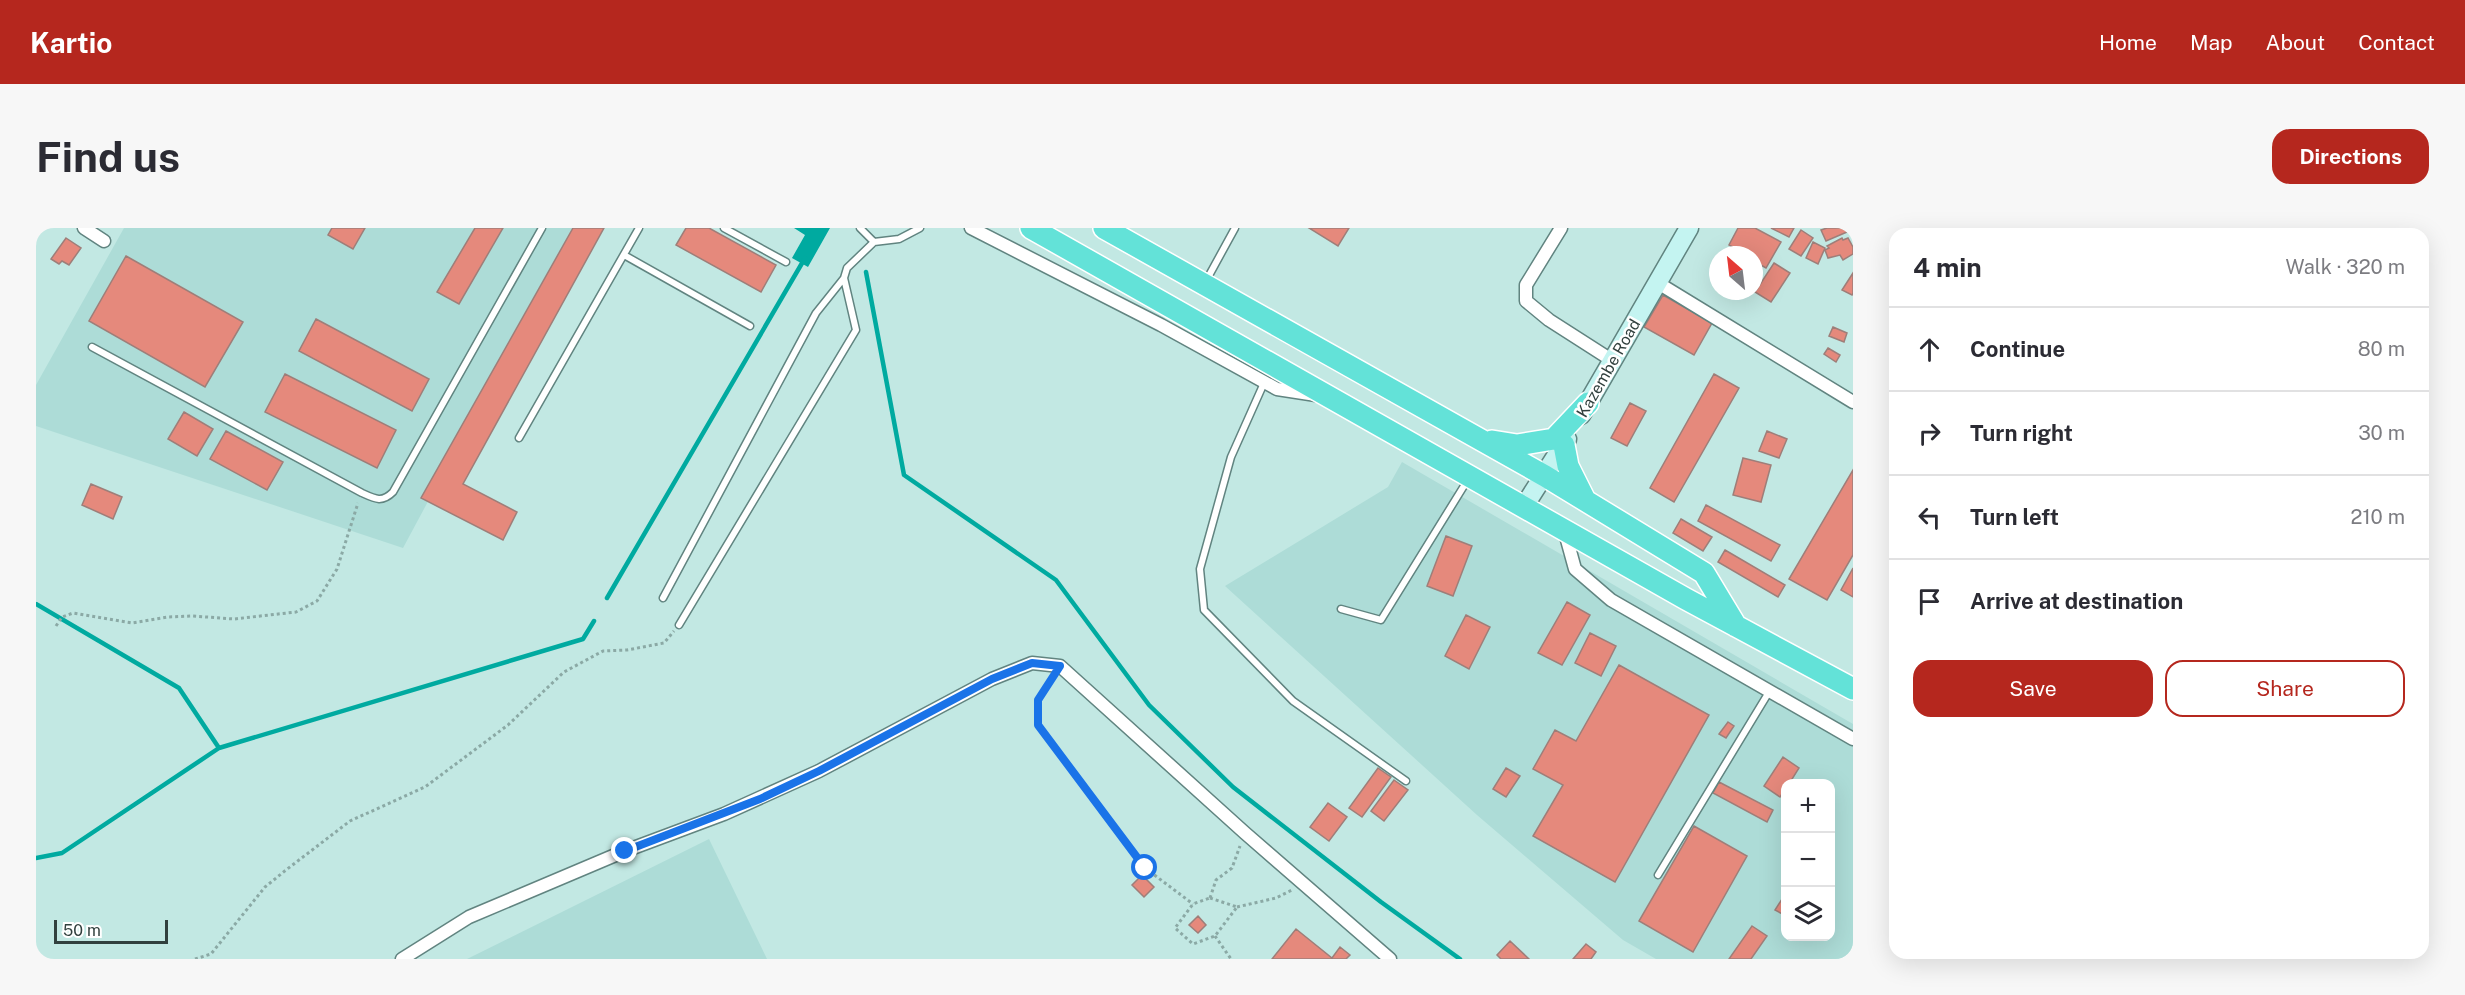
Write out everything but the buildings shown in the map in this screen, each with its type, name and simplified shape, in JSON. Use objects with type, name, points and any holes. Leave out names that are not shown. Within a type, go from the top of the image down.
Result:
[{"type":"highway","points":[[1032,228],[1736,627],[1853,689]]},
{"type":"highway","points":[[1104,228],[1545,476],[1704,573],[1736,627]]},
{"type":"highway","points":[[1480,439],[1517,446],[1554,439],[1588,403]]},
{"type":"highway","points":[[1563,445],[1568,466],[1585,500]]},
{"type":"main road","name":"Kazembe Road","points":[[1525,506],[1613,361],[1689,228]]},
{"type":"street","points":[[84,228],[104,241]]},
{"type":"street","points":[[971,228],[1277,389],[1332,397]]},
{"type":"street","points":[[1561,228],[1526,285],[1526,301],[1549,320],[1613,361]]},
{"type":"street","points":[[1658,283],[1853,402]]},
{"type":"street","points":[[1564,528],[1575,569],[1611,600],[1853,739]]},
{"type":"street","points":[[402,959],[469,917],[625,851],[724,814],[819,771],[992,679],[1032,663],[1060,666],[1245,833],[1390,959]]},
{"type":"lane","points":[[92,347],[362,493],[378,500],[386,499],[393,492],[542,228]]},
{"type":"lane","points":[[519,438],[639,228]]},
{"type":"lane","points":[[724,228],[786,262]]},
{"type":"lane","points":[[860,228],[874,242]]},
{"type":"lane","points":[[663,598],[816,313],[844,278],[847,268],[874,242],[899,239],[920,228]]},
{"type":"lane","points":[[1204,284],[1235,228]]},
{"type":"lane","points":[[624,255],[750,326]]},
{"type":"lane","points":[[679,625],[856,330],[844,278]]},
{"type":"lane","points":[[1264,382],[1231,457],[1200,569],[1204,610],[1293,701],[1406,781]]},
{"type":"lane","points":[[1341,609],[1381,620],[1470,475]]},
{"type":"lane","points":[[1658,875],[1769,692]]},
{"type":"path","points":[[56,626],[62,617],[73,613],[132,623],[168,617],[234,619],[296,612],[317,601],[337,569],[362,493]]},
{"type":"path","points":[[197,959],[211,954],[265,887],[279,876],[350,821],[425,787],[508,725],[564,672],[603,651],[627,650],[664,643],[679,625]]},
{"type":"path","points":[[1060,666],[1038,700],[1038,725],[1145,868],[1193,904]]},
{"type":"path","points":[[1210,898],[1216,880],[1232,867],[1245,833]]},
{"type":"path","points":[[1237,907],[1215,936],[1193,944],[1175,928],[1193,904],[1210,898],[1237,907],[1276,898],[1304,883]]},
{"type":"path","points":[[1215,936],[1230,959]]},
{"type":"shaded area","points":[[124,228],[575,228],[403,548],[36,426],[36,385]]},
{"type":"shaded area","points":[[1402,462],[1853,724],[1853,959],[1656,959],[1623,940],[1477,815],[1225,586],[1388,487]]},
{"type":"shaded area","points":[[709,839],[767,959],[467,959]]},
{"type":"water","points":[[794,228],[830,228],[808,267],[792,258],[805,235]]},
{"type":"waterway","points":[[607,598],[805,258]]},
{"type":"waterway","points":[[866,272],[904,475],[1056,580],[1149,705],[1233,787],[1381,902],[1460,959]]},
{"type":"waterway","points":[[36,604],[179,688],[219,748]]},
{"type":"waterway","points":[[36,858],[62,853],[219,748],[583,639],[594,621]]},
{"type":"route","points":[[625,851],[760,799],[819,771],[992,679],[1032,663],[1060,666],[1038,700],[1038,725],[1145,868]]}]
